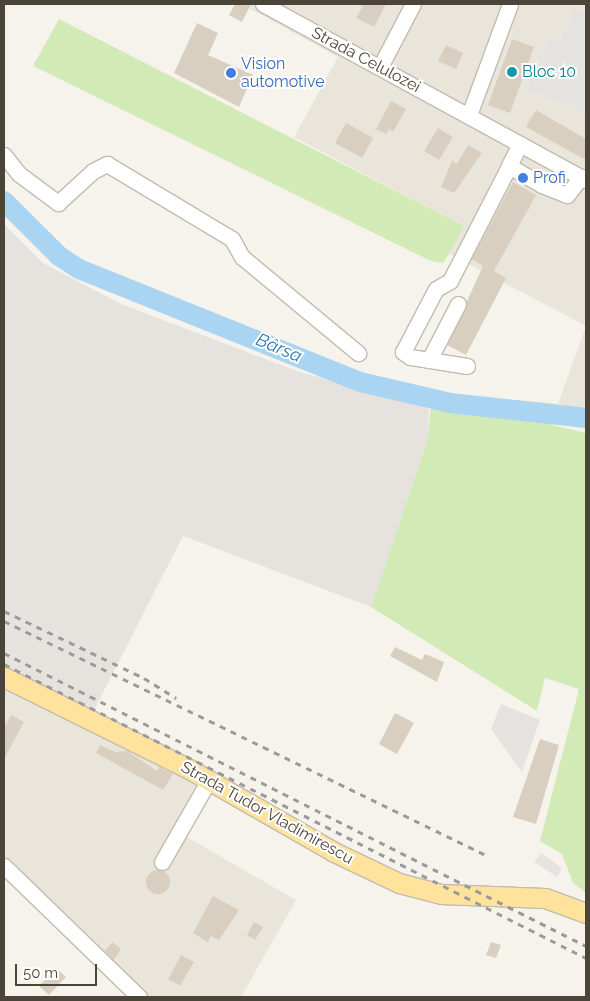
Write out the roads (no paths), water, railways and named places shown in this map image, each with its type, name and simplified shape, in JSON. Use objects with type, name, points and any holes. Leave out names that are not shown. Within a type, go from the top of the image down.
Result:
[{"type":"main road","name":"Strada Tudor Vladimirescu","points":[[4,676],[208,780],[343,856],[407,885],[441,894],[545,898],[586,913]]},
{"type":"street","name":"Strada Celulozei","points":[[263,4],[291,10],[380,67],[584,179]]},
{"type":"street","points":[[380,67],[413,4]]},
{"type":"street","points":[[469,115],[510,4]]},
{"type":"street","points":[[467,366],[410,358],[404,348],[436,289],[450,281],[520,144]]},
{"type":"street","points":[[4,155],[19,174],[58,203],[93,171],[107,164],[232,239],[242,258],[358,353]]},
{"type":"street","points":[[509,166],[562,194],[572,193],[584,179]]},
{"type":"street","points":[[429,360],[458,304]]},
{"type":"street","points":[[162,862],[208,780]]},
{"type":"street","points":[[4,866],[139,997]]},
{"type":"waterway","name":"Bârsa","points":[[4,201],[59,256],[79,269],[360,382],[450,403],[586,418]]},
{"type":"railway","points":[[4,611],[144,678],[176,698]]},
{"type":"railway","points":[[4,621],[486,855]]},
{"type":"railway","points":[[4,653],[586,946]]},
{"type":"railway","points":[[4,664],[586,958]]},
{"type":"place","name":"Bloc 10","points":[[512,72]]},
{"type":"place","name":"Vision automotive","points":[[231,73]]},
{"type":"place","name":"Profi","points":[[523,178]]}]
